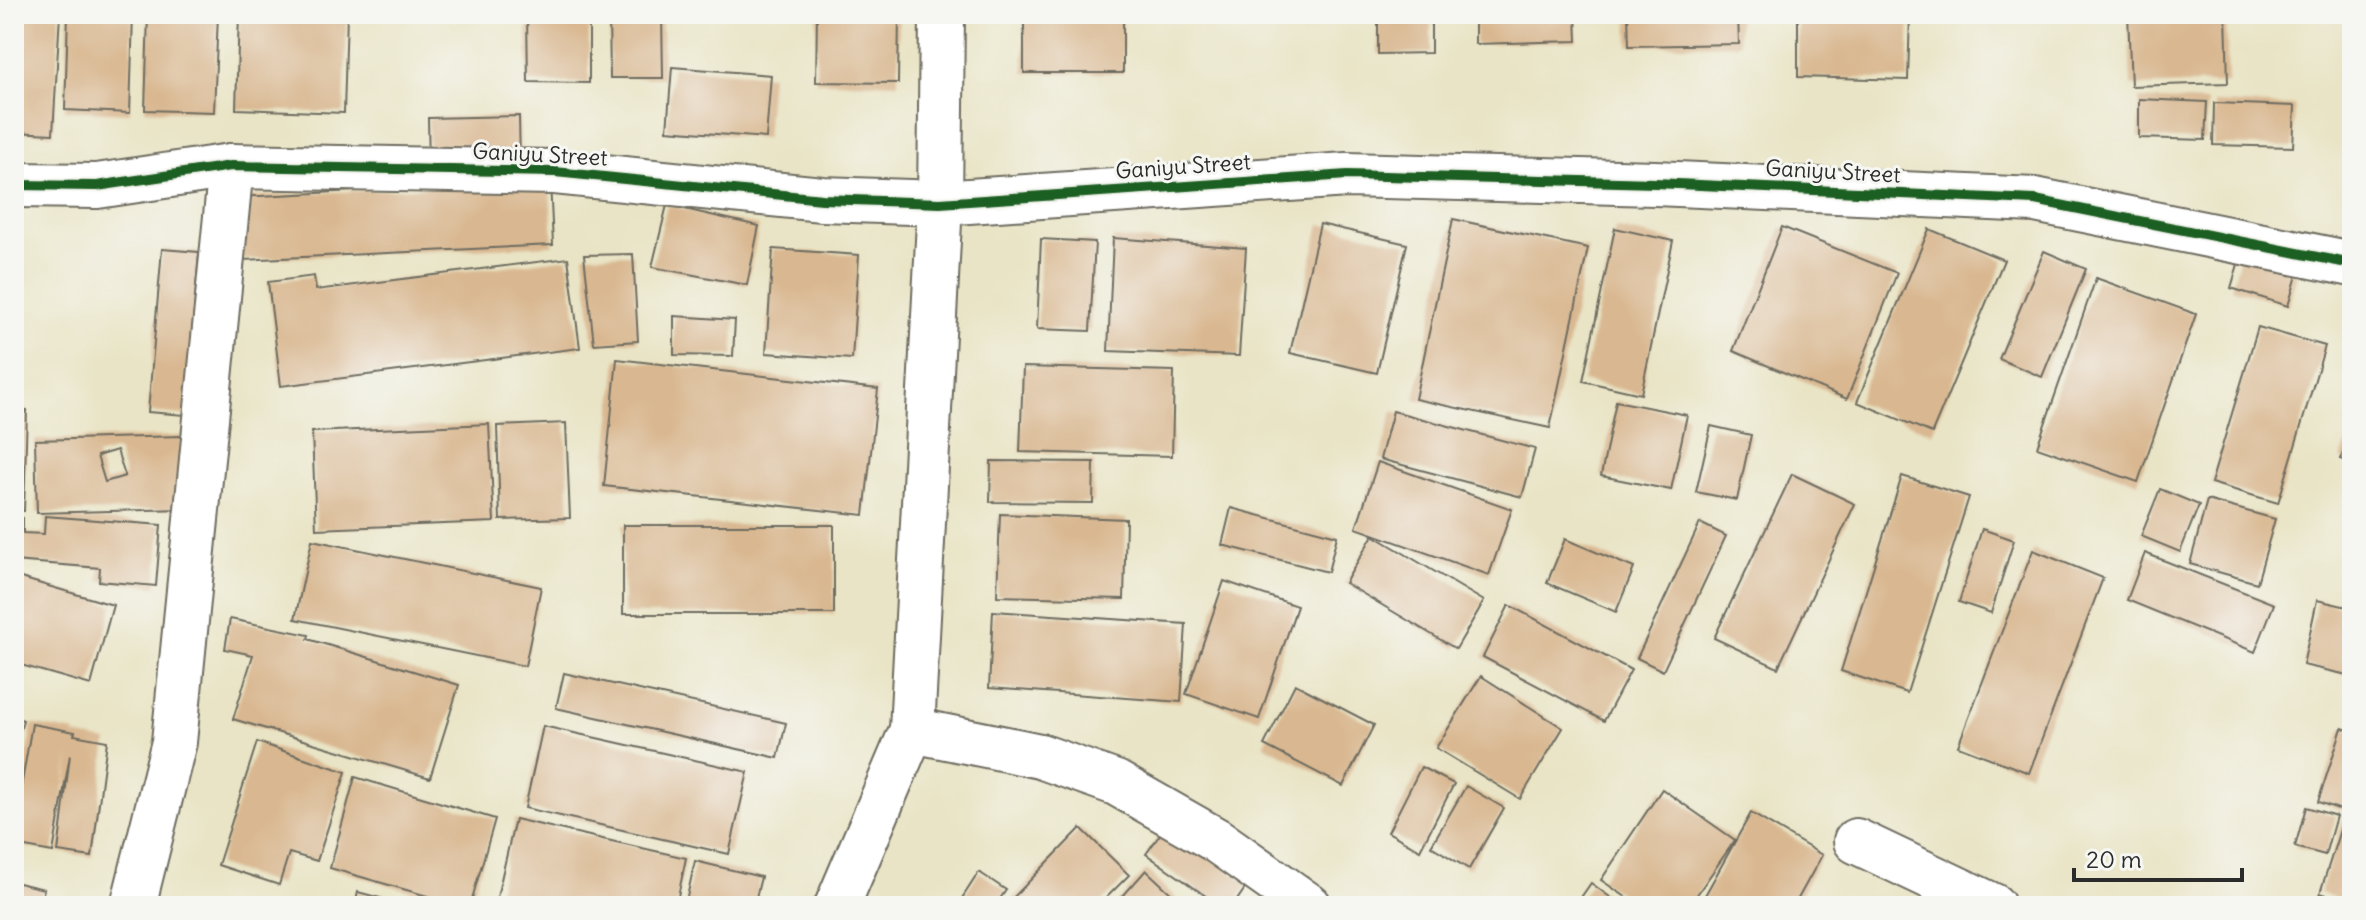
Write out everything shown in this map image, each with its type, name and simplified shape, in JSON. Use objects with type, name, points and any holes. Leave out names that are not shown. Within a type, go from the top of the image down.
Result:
[{"type":"street","points":[[837,906],[912,730],[940,203],[942,14]]},
{"type":"street","points":[[133,906],[174,742],[231,166]]},
{"type":"street","name":"Ganiyu Street","points":[[14,185],[97,186],[231,166],[555,172],[822,199],[940,203],[1347,175],[1655,183],[2035,200],[2352,264]]},
{"type":"street","points":[[912,730],[1040,756],[1116,783],[1216,840],[1309,906]]},
{"type":"street","points":[[1856,841],[1993,906]]},
{"type":"building","points":[[14,14],[60,14],[53,134],[14,132]]},
{"type":"building","points":[[68,14],[133,14],[130,113],[65,110]]},
{"type":"building","points":[[148,14],[218,14],[214,112],[145,110]]},
{"type":"building","points":[[239,14],[347,14],[344,113],[236,109]]},
{"type":"building","points":[[527,14],[589,14],[589,83],[528,82]]},
{"type":"building","points":[[609,14],[662,14],[663,78],[610,78]]},
{"type":"building","points":[[817,14],[899,14],[898,83],[816,82]]},
{"type":"building","points":[[1024,14],[1123,14],[1123,73],[1024,73]]},
{"type":"building","points":[[1378,14],[1431,14],[1431,53],[1378,54]]},
{"type":"building","points":[[1475,14],[1576,14],[1577,41],[1475,44]]},
{"type":"building","points":[[1628,14],[1738,14],[1739,44],[1629,46]]},
{"type":"building","points":[[1798,14],[1910,14],[1908,80],[1798,77]]},
{"type":"building","points":[[2128,14],[2226,14],[2228,83],[2131,86]]},
{"type":"building","points":[[672,67],[771,75],[766,138],[667,130]]},
{"type":"building","points":[[2139,99],[2207,102],[2205,140],[2139,138]]},
{"type":"building","points":[[2214,103],[2295,106],[2293,147],[2213,145]]},
{"type":"building","points":[[519,116],[520,165],[429,165],[428,118]]},
{"type":"building","points":[[550,181],[553,245],[242,260],[238,197]]},
{"type":"building","points":[[667,205],[759,226],[747,285],[652,267]]},
{"type":"building","points":[[1453,219],[1588,248],[1550,428],[1415,399]]},
{"type":"building","points":[[1320,224],[1407,244],[1377,373],[1290,353]]},
{"type":"building","points":[[1782,227],[1897,273],[1847,399],[1733,351]]},
{"type":"building","points":[[1615,228],[1673,241],[1641,394],[1583,381]]},
{"type":"building","points":[[1929,229],[2004,260],[1932,433],[1857,402]]},
{"type":"building","points":[[1113,238],[1246,248],[1239,356],[1108,351]]},
{"type":"building","points":[[1041,239],[1095,242],[1090,331],[1037,329]]},
{"type":"building","points":[[162,249],[199,252],[185,415],[148,412]]},
{"type":"building","points":[[773,249],[859,255],[852,359],[766,353]]},
{"type":"building","points":[[2044,251],[2086,269],[2042,377],[1999,359]]},
{"type":"building","points":[[633,254],[638,341],[594,344],[584,255]]},
{"type":"building","points":[[2241,254],[2298,272],[2288,306],[2231,288]]},
{"type":"building","points":[[568,258],[580,348],[281,386],[268,282],[314,276],[316,290]]},
{"type":"building","points":[[2096,278],[2196,314],[2138,482],[2037,447]]},
{"type":"building","points":[[674,316],[735,320],[733,356],[674,355]]},
{"type":"building","points":[[2258,327],[2325,346],[2278,503],[2211,483]]},
{"type":"building","points":[[617,359],[878,389],[864,515],[604,486]]},
{"type":"building","points":[[1023,367],[1174,371],[1172,456],[1020,452]]},
{"type":"building","points":[[1616,401],[1687,415],[1671,490],[1601,476]]},
{"type":"building","points":[[14,410],[27,410],[24,511],[14,511]]},
{"type":"building","points":[[1393,411],[1535,449],[1522,497],[1380,459]]},
{"type":"building","points":[[566,423],[570,518],[500,520],[497,426]]},
{"type":"building","points":[[489,424],[494,522],[316,529],[312,432]]},
{"type":"building","points":[[1711,426],[1751,435],[1737,500],[1696,492]]},
{"type":"building","points":[[2352,428],[2352,462],[2341,459]]},
{"type":"building","points":[[181,436],[183,509],[37,513],[35,440]],"holes":[[[117,450],[125,476],[105,482],[97,456]]]},
{"type":"building","points":[[991,461],[1094,462],[1093,503],[990,502]]},
{"type":"building","points":[[1378,462],[1512,509],[1489,575],[1356,528]]},
{"type":"building","points":[[1792,474],[1855,504],[1778,668],[1714,638]]},
{"type":"building","points":[[1902,476],[1969,497],[1907,693],[1841,671]]},
{"type":"building","points":[[2160,489],[2199,505],[2180,552],[2141,536]]},
{"type":"building","points":[[2207,500],[2275,519],[2257,583],[2190,564]]},
{"type":"building","points":[[1231,508],[1337,536],[1328,572],[1222,545]]},
{"type":"building","points":[[1000,514],[1126,519],[1124,599],[997,596]]},
{"type":"building","points":[[45,516],[161,525],[156,586],[99,581],[100,568],[14,561],[14,517],[23,518],[23,533],[44,534]]},
{"type":"building","points":[[1700,523],[1726,536],[1663,671],[1637,658]]},
{"type":"building","points":[[623,525],[834,525],[834,614],[623,614]]},
{"type":"building","points":[[1982,529],[2014,540],[1991,613],[1959,602]]},
{"type":"building","points":[[1373,535],[1484,601],[1456,649],[1345,583]]},
{"type":"building","points":[[1565,539],[1634,568],[1616,612],[1547,583]]},
{"type":"building","points":[[312,540],[541,587],[525,666],[295,619]]},
{"type":"building","points":[[2033,550],[2103,578],[2029,773],[1958,746]]},
{"type":"building","points":[[2145,553],[2274,604],[2255,652],[2127,600]]},
{"type":"building","points":[[14,576],[113,605],[91,685],[14,663]]},
{"type":"building","points":[[1224,581],[1297,606],[1259,719],[1186,694]]},
{"type":"building","points":[[2317,600],[2352,608],[2352,676],[2303,665]]},
{"type":"building","points":[[1509,605],[1631,670],[1604,721],[1483,657]]},
{"type":"building","points":[[993,611],[1186,624],[1181,702],[989,688]]},
{"type":"building","points":[[230,619],[309,635],[308,639],[459,685],[430,778],[233,719],[253,655],[225,649]]},
{"type":"building","points":[[564,673],[786,723],[778,758],[556,708]]},
{"type":"building","points":[[1481,676],[1563,728],[1520,799],[1436,748]]},
{"type":"building","points":[[1295,684],[1374,725],[1343,786],[1264,745]]},
{"type":"building","points":[[14,717],[23,720],[15,752],[14,752]]},
{"type":"building","points":[[32,724],[107,741],[92,857],[58,852],[70,755],[53,852],[14,845],[14,828]]},
{"type":"building","points":[[543,726],[748,772],[729,854],[525,808]]},
{"type":"building","points":[[2342,728],[2352,731],[2352,777],[2341,810],[2318,802]]},
{"type":"building","points":[[257,742],[346,772],[317,861],[289,853],[279,885],[218,865]]},
{"type":"building","points":[[1421,767],[1454,784],[1420,850],[1388,832]]},
{"type":"building","points":[[355,777],[495,819],[470,906],[330,868]]},
{"type":"building","points":[[1466,786],[1504,808],[1469,869],[1431,846]]},
{"type":"building","points":[[1662,789],[1735,840],[1689,906],[1639,906],[1601,880]]},
{"type":"building","points":[[2352,792],[2352,903],[2320,893]]},
{"type":"building","points":[[2306,807],[2336,816],[2325,855],[2295,847]]},
{"type":"building","points":[[1751,813],[1822,855],[1794,906],[1699,906]]},
{"type":"building","points":[[515,819],[686,858],[676,906],[495,906]]},
{"type":"building","points":[[1166,826],[1248,884],[1233,906],[1220,906],[1146,854]]},
{"type":"building","points":[[1081,828],[1129,875],[1098,906],[1013,906],[1009,902]]},
{"type":"building","points":[[695,861],[761,877],[754,906],[685,906]]},
{"type":"building","points":[[1146,870],[1176,898],[1169,906],[1114,906]]},
{"type":"building","points":[[979,872],[1006,890],[995,906],[957,906]]},
{"type":"building","points":[[14,882],[44,889],[40,906],[14,906]]},
{"type":"building","points":[[1591,883],[1622,906],[1575,906]]},
{"type":"building","points":[[358,892],[406,905],[406,906],[355,906]]},
{"type":"cycle path","points":[[14,185],[97,186],[231,166],[555,172],[822,199],[940,203],[1347,175],[1655,183],[2035,200],[2352,264]]}]
